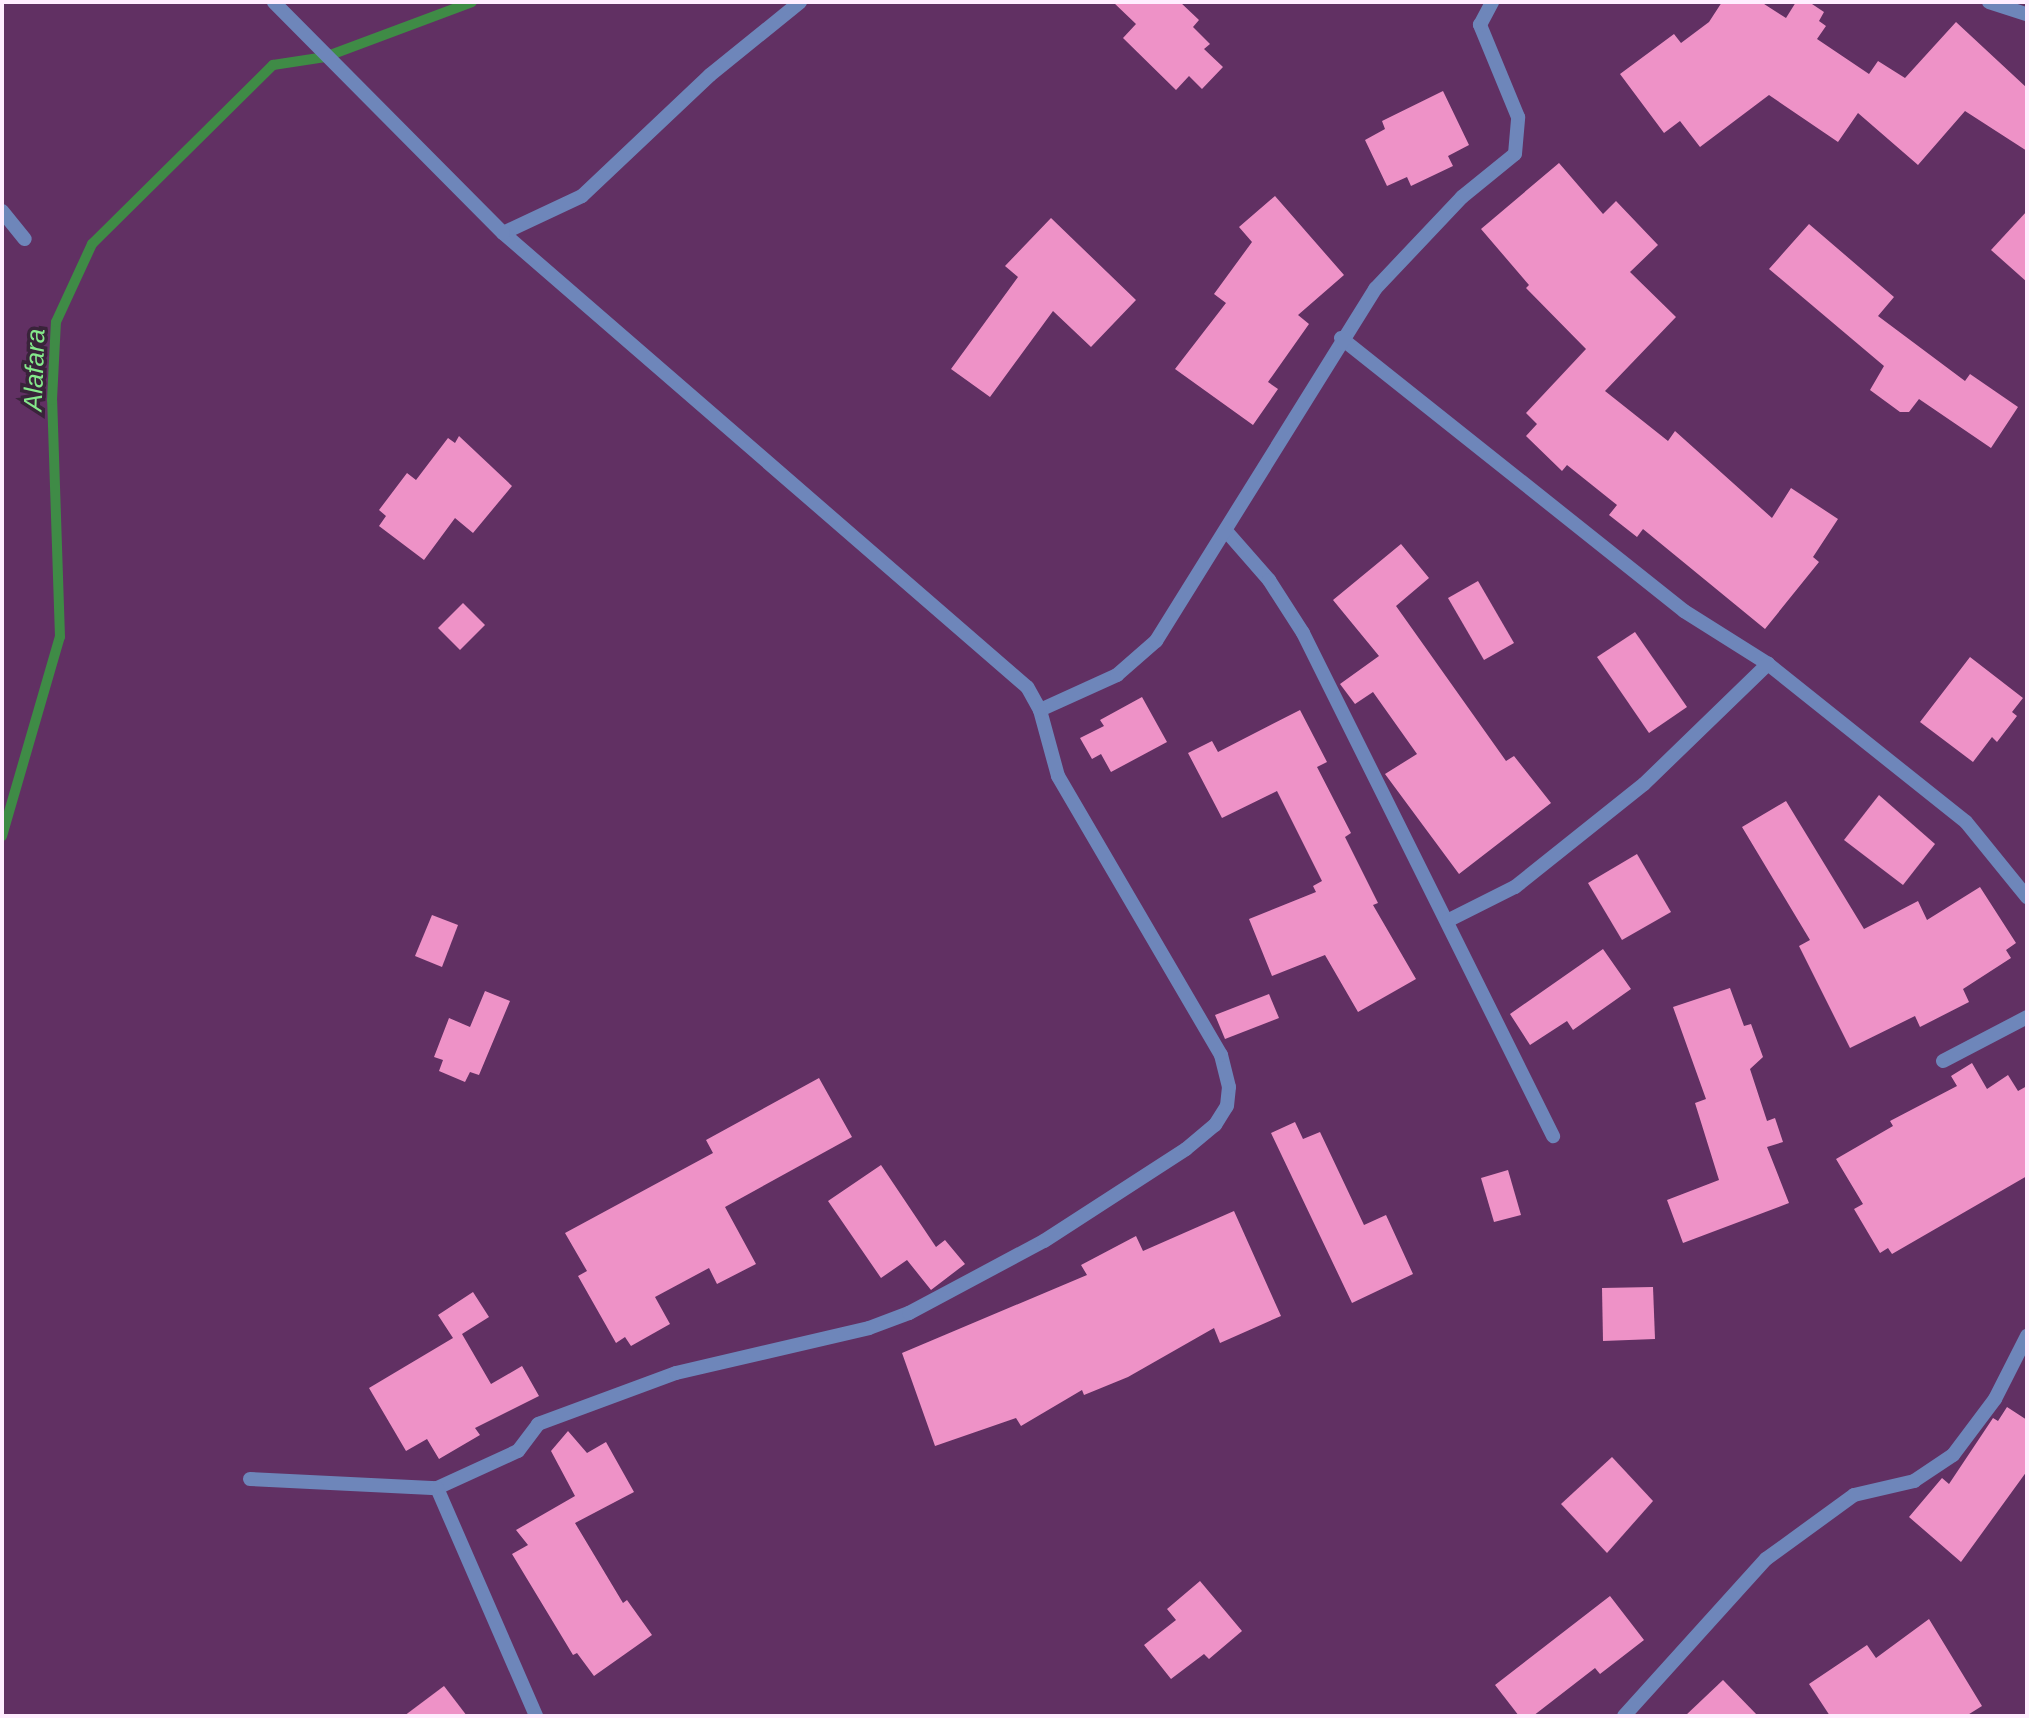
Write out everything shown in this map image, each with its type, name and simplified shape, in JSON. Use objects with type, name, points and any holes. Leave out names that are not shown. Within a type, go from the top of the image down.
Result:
[{"type":"street","points":[[250,1479],[437,1488],[517,1451],[538,1424],[677,1373],[869,1328],[909,1313],[1045,1241],[1215,1125],[1227,1106],[1230,1087],[1222,1055],[1058,776],[1040,710],[1027,687],[503,233],[296,21],[274,2]]},
{"type":"street","points":[[503,233],[582,196],[710,75],[800,2]]},
{"type":"street","points":[[1040,710],[1117,676],[1156,641],[1227,532],[1341,338],[1375,289],[1462,197],[1515,154],[1517,117],[1480,25],[1492,2]]},
{"type":"street","points":[[1989,2],[2027,14]]},
{"type":"street","points":[[2,211],[25,239]]},
{"type":"street","points":[[1341,338],[1684,611],[1768,664],[1966,822],[2027,897]]},
{"type":"street","points":[[1227,532],[1269,580],[1303,633],[1449,920],[1553,1136]]},
{"type":"street","points":[[1449,920],[1515,887],[1644,784],[1768,664]]},
{"type":"street","points":[[1942,1061],[2027,1017]]},
{"type":"street","points":[[1624,1716],[1766,1559],[1854,1495],[1914,1481],[1953,1455],[1995,1399],[2027,1336]]},
{"type":"street","points":[[437,1488],[536,1716]]},
{"type":"building","points":[[1113,2],[1180,2],[1199,20],[1193,27],[1210,44],[1204,49],[1223,67],[1202,89],[1189,76],[1176,90],[1123,38],[1136,24]]},
{"type":"building","points":[[1722,2],[1761,2],[1786,18],[1796,2],[1809,2],[1824,12],[1819,21],[1826,26],[1817,39],[1869,74],[1878,61],[1905,78],[1956,22],[2027,88],[2027,151],[1965,111],[1918,165],[1858,113],[1838,142],[1769,95],[1700,147],[1680,121],[1664,133],[1620,74],[1674,34],[1681,43],[1709,22]]},
{"type":"building","points":[[1443,91],[1469,145],[1448,156],[1453,166],[1411,186],[1407,177],[1387,186],[1365,140],[1385,129],[1382,121]]},
{"type":"building","points":[[1559,163],[1603,214],[1616,201],[1658,245],[1630,272],[1676,317],[1605,391],[1668,441],[1675,431],[1772,518],[1791,488],[1838,519],[1813,557],[1819,562],[1765,629],[1643,529],[1637,537],[1609,515],[1617,505],[1567,465],[1562,471],[1526,436],[1537,424],[1526,413],[1586,349],[1526,288],[1529,285],[1481,229]]},
{"type":"building","points":[[1275,196],[1344,275],[1298,315],[1309,324],[1268,382],[1278,389],[1253,425],[1175,369],[1226,303],[1214,294],[1252,242],[1239,227]]},
{"type":"building","points":[[2027,211],[2027,282],[1991,250]]},
{"type":"building","points":[[1051,218],[1136,300],[1091,347],[1053,311],[990,397],[951,369],[1018,277],[1005,266]]},
{"type":"building","points":[[1809,224],[1894,297],[1878,316],[1965,381],[1970,374],[2018,407],[1991,448],[1919,399],[1909,412],[1900,412],[1870,390],[1884,366],[1769,269]]},
{"type":"building","points":[[459,436],[512,486],[473,533],[455,518],[424,560],[379,526],[386,516],[379,510],[407,473],[416,480],[448,438],[455,443]]},
{"type":"building","points":[[1401,544],[1429,578],[1396,606],[1506,761],[1514,756],[1551,803],[1459,874],[1385,774],[1417,754],[1373,692],[1355,704],[1340,684],[1379,656],[1333,600]]},
{"type":"building","points":[[1478,581],[1514,643],[1484,660],[1448,598]]},
{"type":"building","points":[[463,603],[485,625],[460,650],[438,628]]},
{"type":"building","points":[[1635,632],[1687,707],[1649,733],[1597,657]]},
{"type":"building","points":[[1970,657],[2023,698],[2012,712],[2017,716],[1997,742],[1992,737],[1973,762],[1920,722]]},
{"type":"building","points":[[1142,697],[1167,742],[1111,772],[1101,754],[1092,759],[1080,738],[1104,726],[1100,720]]},
{"type":"building","points":[[1300,710],[1327,762],[1317,767],[1351,833],[1345,837],[1378,903],[1373,905],[1416,979],[1358,1012],[1325,955],[1272,976],[1249,919],[1316,892],[1313,886],[1322,881],[1277,791],[1222,818],[1188,753],[1212,741],[1218,752]]},
{"type":"building","points":[[1879,795],[1935,844],[1903,885],[1844,840]]},
{"type":"building","points":[[1786,801],[1864,929],[1918,901],[1927,920],[1980,887],[2016,943],[2006,950],[2011,958],[1963,989],[1969,1002],[1920,1027],[1915,1016],[1850,1048],[1799,946],[1810,940],[1742,827]]},
{"type":"building","points":[[1637,854],[1671,912],[1622,940],[1588,883]]},
{"type":"building","points":[[432,915],[458,925],[442,967],[415,956]]},
{"type":"building","points":[[1603,949],[1631,989],[1573,1030],[1567,1021],[1530,1045],[1510,1014]]},
{"type":"building","points":[[1730,988],[1744,1026],[1751,1024],[1763,1057],[1750,1069],[1767,1121],[1775,1118],[1783,1142],[1767,1147],[1789,1203],[1683,1243],[1667,1200],[1719,1180],[1695,1103],[1706,1099],[1673,1007]]},
{"type":"building","points":[[485,991],[510,1001],[479,1075],[470,1072],[465,1082],[439,1071],[443,1060],[434,1057],[449,1018],[470,1027]]},
{"type":"building","points":[[1269,994],[1279,1018],[1225,1039],[1215,1015]]},
{"type":"building","points":[[1972,1063],[1987,1089],[2008,1075],[2018,1091],[2027,1086],[2027,1176],[1892,1254],[1888,1248],[1880,1253],[1854,1209],[1863,1204],[1836,1159],[1893,1126],[1890,1121],[1957,1086],[1951,1076]]},
{"type":"building","points":[[819,1078],[852,1137],[725,1207],[756,1264],[717,1284],[709,1268],[655,1297],[670,1324],[631,1346],[625,1337],[616,1343],[578,1276],[587,1271],[565,1233],[713,1153],[706,1140]]},
{"type":"building","points":[[1295,1122],[1303,1139],[1320,1132],[1364,1225],[1386,1215],[1413,1274],[1352,1303],[1271,1133]]},
{"type":"building","points":[[881,1165],[936,1247],[945,1240],[965,1264],[931,1290],[907,1260],[881,1278],[828,1201]]},
{"type":"building","points":[[1508,1170],[1521,1215],[1494,1222],[1481,1178]]},
{"type":"building","points":[[1234,1211],[1281,1316],[1220,1343],[1214,1328],[1128,1377],[1084,1395],[1082,1390],[1021,1426],[1016,1418],[935,1446],[902,1353],[1087,1275],[1081,1265],[1136,1236],[1143,1251]]},
{"type":"building","points":[[1653,1287],[1655,1339],[1603,1341],[1602,1288]]},
{"type":"building","points":[[473,1292],[489,1317],[462,1334],[491,1384],[522,1366],[539,1396],[475,1428],[480,1435],[439,1459],[427,1439],[406,1451],[369,1388],[453,1338],[438,1315]]},
{"type":"building","points":[[2007,1407],[2027,1420],[2027,1471],[1961,1562],[1909,1517],[1942,1478],[1949,1484],[1993,1418],[1998,1421]]},
{"type":"building","points":[[568,1431],[587,1453],[606,1442],[634,1492],[575,1523],[623,1603],[627,1600],[652,1635],[594,1676],[577,1653],[573,1655],[512,1554],[528,1545],[516,1530],[575,1496],[551,1451]]},
{"type":"building","points":[[1612,1457],[1653,1501],[1607,1553],[1561,1504]]},
{"type":"building","points":[[1200,1581],[1242,1631],[1209,1659],[1204,1654],[1171,1679],[1144,1645],[1176,1620],[1167,1609]]},
{"type":"building","points":[[1610,1596],[1644,1640],[1600,1674],[1595,1668],[1533,1716],[1519,1716],[1495,1685]]},
{"type":"building","points":[[1929,1619],[1982,1706],[1966,1716],[1830,1716],[1809,1684],[1867,1645],[1876,1658]]},
{"type":"building","points":[[1723,1680],[1758,1716],[1685,1716]]},
{"type":"building","points":[[444,1686],[467,1716],[404,1716]]},
{"type":"waterway","name":"Alafara","points":[[2,836],[60,637],[52,400],[56,322],[92,244],[273,65],[325,57],[472,2]]}]
